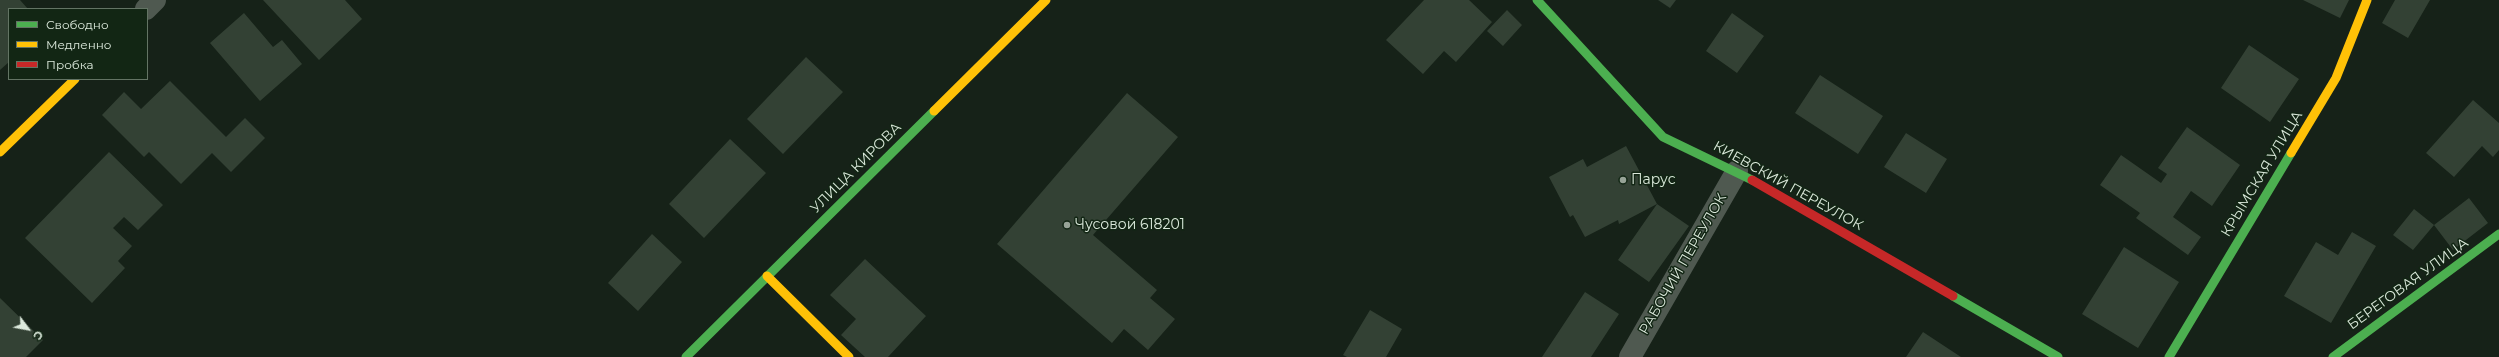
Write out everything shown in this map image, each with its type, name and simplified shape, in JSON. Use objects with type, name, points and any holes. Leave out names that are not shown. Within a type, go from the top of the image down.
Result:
[{"type":"street","points":[[147,8],[155,0]]},
{"type":"street","name":"УЛИЦА КИРОВА","points":[[686,357],[1046,0]]},
{"type":"street","name":"КИЕВСКИЙ ПЕРЕУЛОК","points":[[1537,0],[1663,137],[1737,171],[2058,357]]},
{"type":"street","name":"КРЫМСКАЯ УЛИЦА","points":[[2169,357],[2336,78],[2367,0]]},
{"type":"street","points":[[0,152],[73,80]]},
{"type":"street","name":"РАБОЧИЙ ПЕРЕУЛОК","points":[[1630,357],[1737,171]]},
{"type":"street","name":"БЕРЕГОВАЯ УЛИЦА","points":[[2333,357],[2499,234]]},
{"type":"street","points":[[767,276],[848,357]]},
{"type":"building","points":[[0,0],[20,0],[27,8],[8,8],[8,63],[0,70]]},
{"type":"building","points":[[263,0],[345,0],[362,19],[319,60]]},
{"type":"building","points":[[1424,0],[1469,0],[1492,22],[1456,62],[1444,51],[1423,74],[1386,40]]},
{"type":"building","points":[[1658,0],[1676,0],[1670,8]]},
{"type":"building","points":[[2303,0],[2349,0],[2340,18]]},
{"type":"building","points":[[2395,0],[2430,0],[2408,38],[2382,23]]},
{"type":"building","points":[[1507,10],[1522,25],[1503,46],[1487,31]]},
{"type":"building","points":[[244,13],[273,47],[282,40],[302,64],[260,101],[210,43]]},
{"type":"building","points":[[1732,13],[1764,36],[1737,73],[1706,51]]},
{"type":"building","points":[[2249,45],[2299,79],[2270,122],[2221,88]]},
{"type":"building","points":[[806,57],[843,92],[783,154],[747,119]]},
{"type":"building","points":[[1820,75],[1883,116],[1858,154],[1795,113]]},
{"type":"building","points":[[170,81],[226,137],[245,118],[265,138],[231,172],[212,153],[181,184],[149,152],[144,157],[102,115],[124,92],[141,109]]},
{"type":"building","points":[[1127,93],[1178,137],[1093,235],[1157,290],[1150,298],[1175,319],[1148,350],[1124,329],[1112,343],[997,244]]},
{"type":"building","points":[[2473,100],[2499,123],[2499,150],[2493,157],[2482,146],[2454,177],[2426,153]]},
{"type":"building","points":[[2187,127],[2240,165],[2212,206],[2191,191],[2173,217],[2201,237],[2188,255],[2136,218],[2140,213],[2100,185],[2121,155],[2161,183],[2167,174],[2158,168]]},
{"type":"building","points":[[1906,133],[1947,159],[1926,193],[1884,167]]},
{"type":"building","points":[[730,139],[766,173],[704,238],[669,204]]},
{"type":"building","points":[[1626,146],[1657,204],[1619,224],[1618,220],[1585,237],[1573,215],[1570,217],[1549,177],[1583,159],[1587,167]]},
{"type":"building","points":[[109,152],[163,205],[138,230],[124,217],[113,228],[132,246],[118,261],[125,268],[92,303],[25,238]]},
{"type":"building","points":[[2469,198],[2488,223],[2453,250],[2434,225]]},
{"type":"building","points":[[1657,204],[1689,226],[1649,282],[1618,260]]},
{"type":"building","points":[[2414,209],[2434,225],[2413,250],[2393,235]]},
{"type":"building","points":[[2352,232],[2376,246],[2331,323],[2284,296],[2316,242],[2338,255]]},
{"type":"building","points":[[652,234],[682,262],[638,311],[608,283]]},
{"type":"building","points":[[2124,247],[2179,282],[2138,348],[2082,314]]},
{"type":"building","points":[[865,259],[926,316],[888,357],[865,357],[841,335],[856,319],[830,295]]},
{"type":"building","points":[[1585,292],[1619,314],[1591,357],[1542,357]]},
{"type":"building","points":[[0,298],[43,340],[26,357],[0,357]]},
{"type":"building","points":[[1370,310],[1402,329],[1386,357],[1347,357],[1343,355]]},
{"type":"building","points":[[1923,332],[1961,357],[1906,357]]},
{"type":"traffic: fast","points":[[1537,0],[1663,137],[1752,180]]},
{"type":"traffic: fast","points":[[686,357],[934,111]]},
{"type":"traffic: fast","points":[[2169,357],[2291,153]]},
{"type":"traffic: fast","points":[[2333,357],[2499,234]]},
{"type":"traffic: fast","points":[[1953,296],[2058,357]]},
{"type":"traffic: slow","points":[[934,111],[1046,0]]},
{"type":"traffic: slow","points":[[2291,153],[2336,78],[2367,0]]},
{"type":"traffic: slow","points":[[0,152],[74,80]]},
{"type":"traffic: slow","points":[[767,276],[849,357]]},
{"type":"traffic: jam","points":[[1752,180],[1953,296]]},
{"type":"place","name":"Парус","points":[[1623,180]]},
{"type":"place","name":"Чусовой 618201","points":[[1067,225]]}]
